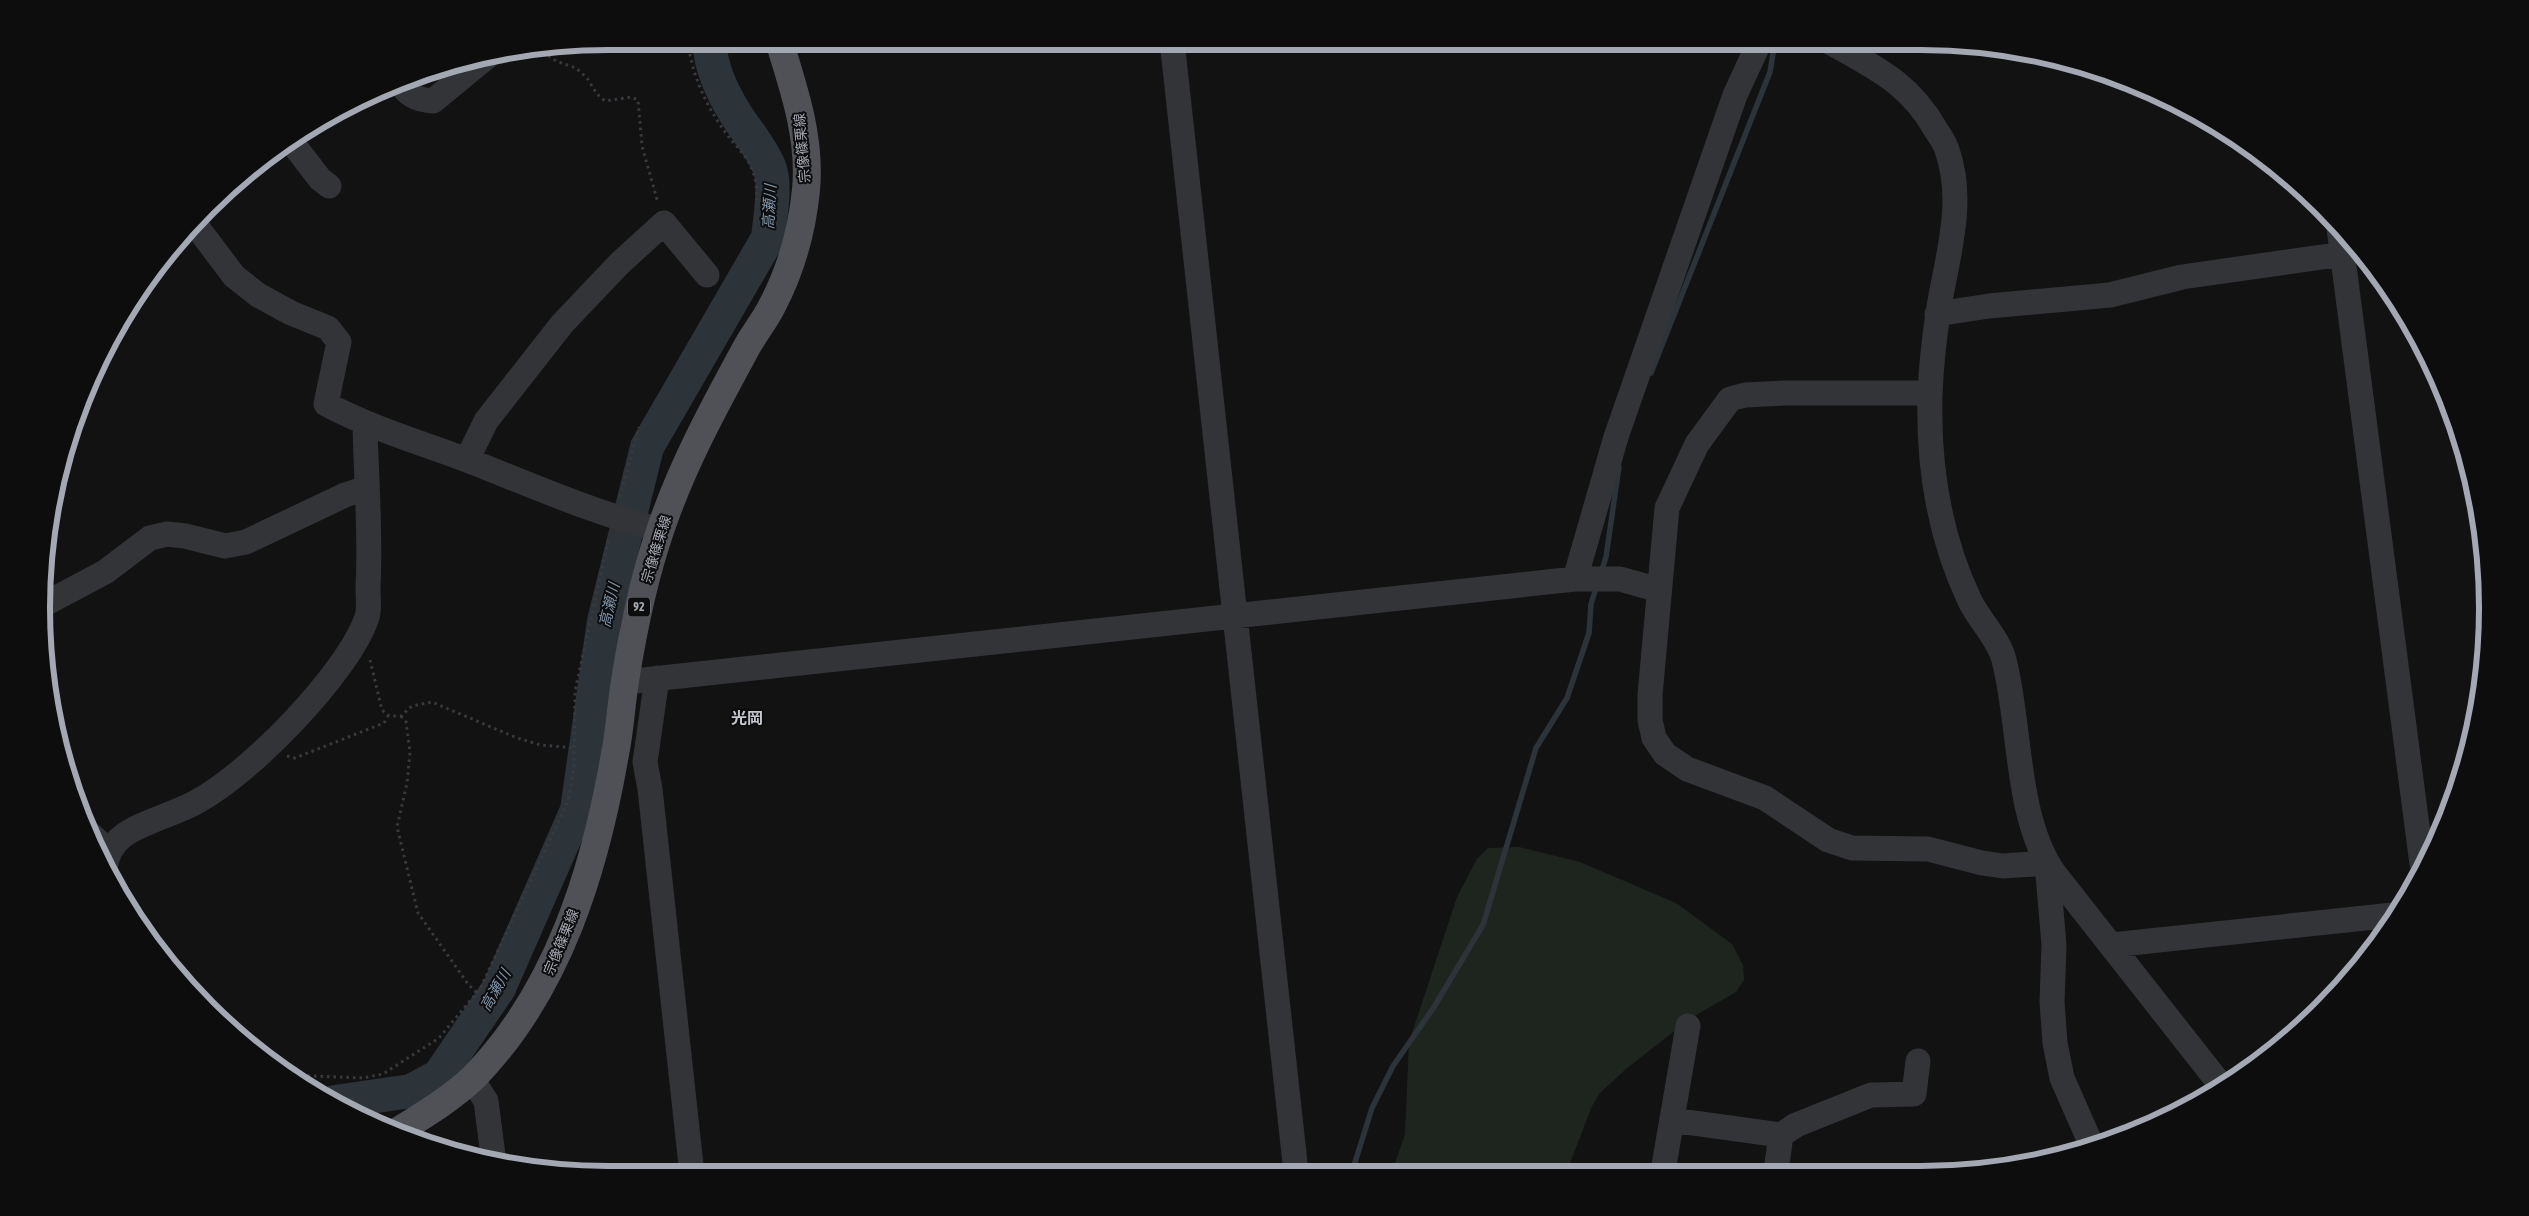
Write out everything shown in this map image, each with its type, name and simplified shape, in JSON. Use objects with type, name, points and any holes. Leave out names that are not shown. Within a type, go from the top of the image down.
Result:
[{"type":"main road","name":"宗像篠栗線","points":[[403,1127],[435,1108],[472,1079],[524,1015],[539,992],[560,950],[589,868],[616,754],[624,682],[639,605],[660,530],[680,477],[704,428],[746,348],[772,307],[787,273],[798,240],[806,188],[805,149],[798,103],[782,50]]},
{"type":"street","points":[[1173,50],[1295,1166]]},
{"type":"street","points":[[1575,579],[1616,437],[1735,95],[1756,50]]},
{"type":"street","points":[[1844,50],[1875,67],[1908,90],[1929,118],[1947,150],[1955,190],[1954,228],[1937,314],[1930,393],[1930,447],[1936,495],[1950,550],[1970,602],[2004,657],[2026,794],[2037,840],[2047,864],[2217,1080]]},
{"type":"street","points":[[404,89],[418,100],[433,101],[475,67]]},
{"type":"street","points":[[295,146],[320,179],[329,186]]},
{"type":"street","points":[[467,460],[486,421],[562,324],[620,263],[664,223],[707,275]]},
{"type":"street","points":[[198,229],[234,276],[258,295],[291,313],[328,328],[338,342],[326,404],[365,424],[467,460],[613,518],[660,530]]},
{"type":"street","points":[[2341,240],[2421,855]]},
{"type":"street","points":[[1937,314],[1990,306],[2110,295],[2182,277],[2343,254]]},
{"type":"street","points":[[1930,393],[1785,393],[1745,395],[1730,399],[1697,444],[1667,508],[1650,695],[1650,720],[1654,738],[1665,754],[1687,769],[1765,798],[1828,840],[1852,848],[1928,849],[1982,863],[2003,866],[2047,864]]},
{"type":"street","points":[[109,856],[123,835],[199,801],[240,771],[306,708],[351,651],[367,619],[369,572],[365,424]]},
{"type":"street","points":[[50,602],[105,572],[150,538],[167,534],[185,536],[225,546],[246,542],[345,495],[366,488]]},
{"type":"street","points":[[624,682],[1575,579],[1620,579],[1659,590]]},
{"type":"street","points":[[657,678],[645,762],[650,790],[691,1166]]},
{"type":"street","points":[[2047,864],[2054,945],[2052,1002],[2055,1043],[2062,1078],[2081,1126],[2089,1140]]},
{"type":"street","points":[[2112,945],[2386,916]]},
{"type":"street","points":[[1664,1166],[1688,1026]]},
{"type":"street","points":[[1672,1120],[1781,1134],[1796,1125],[1870,1095],[1914,1094],[1918,1062]]},
{"type":"street","points":[[472,1079],[486,1101],[493,1154]]},
{"type":"street","points":[[1777,1166],[1781,1134]]},
{"type":"path","points":[[689,50],[690,60],[700,91],[718,122],[748,160],[757,180],[757,200]]},
{"type":"path","points":[[546,54],[556,61],[576,68],[587,78],[597,94],[605,101],[631,97],[638,100],[642,146],[664,223]]},
{"type":"path","points":[[304,1076],[363,1078],[383,1074],[439,1038],[477,993],[519,908],[568,801],[574,768],[575,691],[613,518],[625,483],[639,427]]},
{"type":"path","points":[[359,635],[368,649],[382,710],[388,716],[401,716],[412,706],[432,702],[517,738],[541,745],[574,748]]},
{"type":"path","points":[[267,747],[278,755],[295,758],[384,722],[388,716]]},
{"type":"path","points":[[401,716],[406,722],[410,752],[407,783],[397,827],[418,913],[468,984],[477,993]]},
{"type":"shaded area","points":[[1519,847],[1580,862],[1676,903],[1732,944],[1743,965],[1744,980],[1736,992],[1691,1018],[1626,1069],[1600,1093],[1592,1106],[1569,1166],[1394,1166],[1405,1134],[1409,1042],[1457,897],[1477,859],[1488,848]]},
{"type":"waterway","name":"高瀬川","points":[[347,1100],[411,1091],[439,1076],[499,988],[577,810],[604,621],[647,447],[768,238],[773,193],[770,169],[763,154],[725,96],[714,70],[710,50]]},
{"type":"waterway","points":[[1651,373],[1770,72],[1774,50]]},
{"type":"waterway","points":[[1601,573],[1606,557],[1619,467]]},
{"type":"waterway","points":[[1354,1166],[1372,1108],[1393,1066],[1434,1007],[1483,925],[1536,748],[1567,698],[1589,633],[1591,604],[1597,585]]},
{"type":"district","name":"光岡","points":[[747,718]]}]
